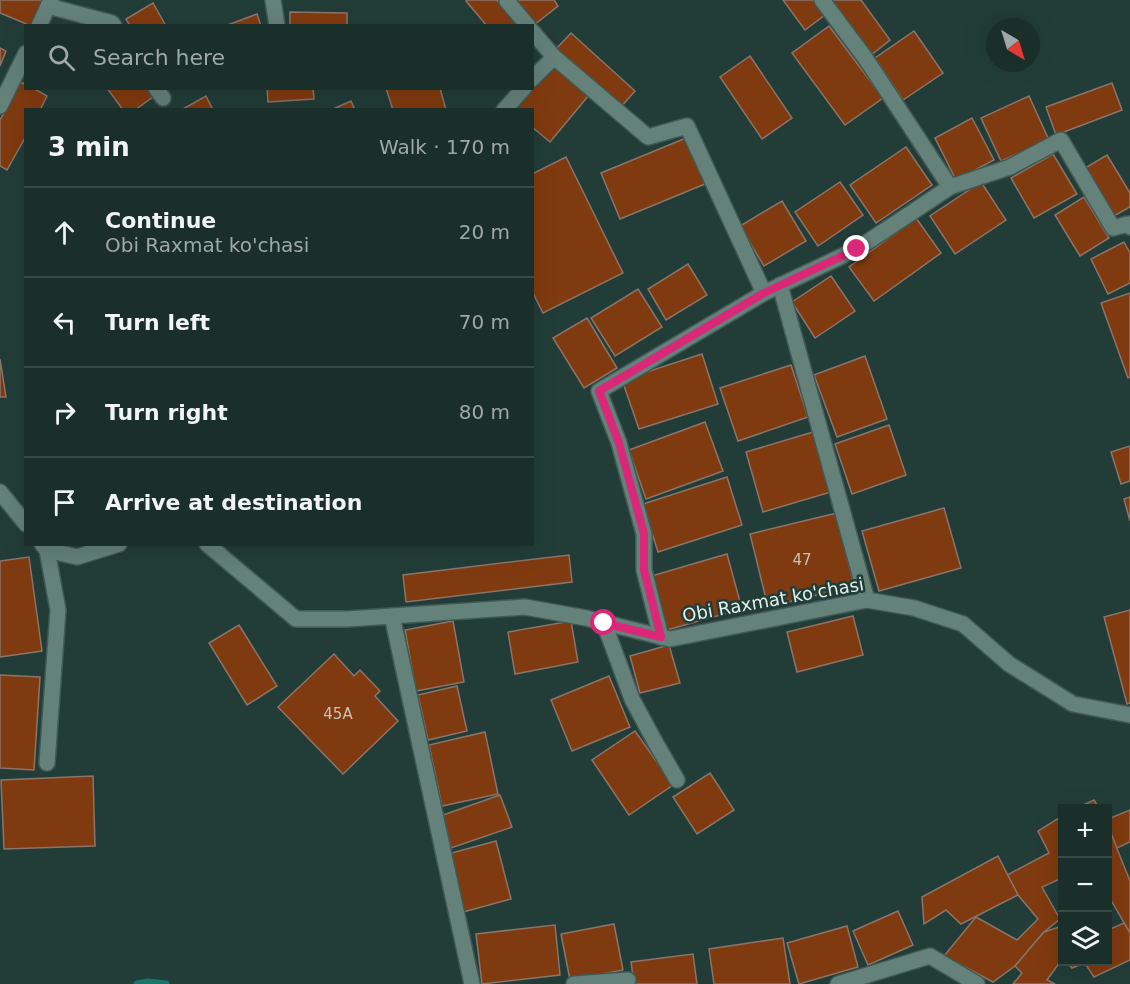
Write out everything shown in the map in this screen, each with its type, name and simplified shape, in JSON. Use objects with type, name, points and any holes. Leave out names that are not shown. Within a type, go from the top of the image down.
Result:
[{"type":"street","points":[[273,0],[278,24]]},
{"type":"street","points":[[822,0],[866,59],[950,187]]},
{"type":"street","points":[[507,1],[526,24]]},
{"type":"street","points":[[40,24],[50,3],[113,24]]},
{"type":"street","points":[[534,33],[554,57],[648,137],[687,126],[764,293]]},
{"type":"street","points":[[0,106],[24,57]]},
{"type":"street","points":[[534,77],[554,57]]},
{"type":"street","points":[[506,108],[522,90]]},
{"type":"street","points":[[661,637],[644,570],[644,534],[619,443],[599,391],[764,293],[857,249],[950,187],[1010,166],[1061,140],[1113,228],[1129,225]]},
{"type":"street","points":[[780,285],[867,600]]},
{"type":"street","points":[[0,492],[24,522]]},
{"type":"street","points":[[47,763],[58,610],[45,547],[77,557],[113,546]]},
{"type":"street","name":"Obi Raxmat ko'chasi","points":[[209,546],[296,619],[348,619],[525,607],[670,639],[867,600],[914,608],[963,624],[1009,664],[1073,704],[1130,715]]},
{"type":"street","points":[[392,616],[472,984]]},
{"type":"street","points":[[604,623],[632,699],[677,780]]},
{"type":"street","points":[[838,984],[930,956],[977,984]]},
{"type":"street","points":[[574,984],[628,980]]},
{"type":"building","points":[[0,0],[42,0],[32,24],[26,24],[0,13]]},
{"type":"building","points":[[497,0],[516,24],[485,24],[466,1]]},
{"type":"building","points":[[514,0],[554,0],[558,6],[533,24]]},
{"type":"building","points":[[783,0],[813,0],[825,15],[805,30]]},
{"type":"building","points":[[829,0],[861,0],[890,40],[870,56]]},
{"type":"building","points":[[153,3],[165,24],[129,24],[126,19]]},
{"type":"building","points":[[290,12],[347,13],[347,24],[290,24]]},
{"type":"building","points":[[257,14],[260,24],[230,24]]},
{"type":"building","points":[[829,26],[883,98],[845,125],[792,53]]},
{"type":"building","points":[[914,31],[943,73],[903,100],[875,58]]},
{"type":"building","points":[[571,33],[635,91],[620,108],[555,50]]},
{"type":"building","points":[[0,48],[6,51],[0,66]]},
{"type":"building","points":[[750,56],[792,118],[762,139],[720,77]]},
{"type":"building","points":[[552,64],[589,95],[550,142],[534,129],[534,108],[515,108],[530,90],[534,90],[534,85]]},
{"type":"building","points":[[21,82],[24,84],[24,90],[36,90],[47,96],[41,108],[24,108],[24,140],[7,170],[0,166],[0,120]]},
{"type":"building","points":[[1112,83],[1122,110],[1056,135],[1046,107]]},
{"type":"building","points":[[108,90],[150,90],[154,96],[138,108],[122,108]]},
{"type":"building","points":[[267,90],[313,90],[314,99],[268,102]]},
{"type":"building","points":[[387,90],[441,90],[445,108],[392,108]]},
{"type":"building","points":[[206,96],[212,108],[185,108]]},
{"type":"building","points":[[1029,96],[1049,140],[1001,161],[981,118]]},
{"type":"building","points":[[351,101],[354,108],[335,108]]},
{"type":"building","points":[[972,118],[994,160],[956,180],[935,138]]},
{"type":"building","points":[[686,138],[705,184],[620,219],[601,173]]},
{"type":"building","points":[[906,147],[932,185],[876,223],[850,185]]},
{"type":"building","points":[[1053,154],[1077,194],[1034,218],[1011,178]]},
{"type":"building","points":[[1107,155],[1130,193],[1130,207],[1114,216],[1085,168]]},
{"type":"building","points":[[566,157],[623,273],[543,313],[534,295],[534,173]]},
{"type":"building","points":[[840,182],[863,215],[818,246],[795,212]]},
{"type":"building","points":[[981,182],[1006,220],[955,254],[930,216]]},
{"type":"building","points":[[1084,197],[1109,238],[1080,256],[1055,215]]},
{"type":"building","points":[[782,201],[806,241],[764,266],[740,226]]},
{"type":"building","points":[[916,218],[941,253],[874,301],[849,267]]},
{"type":"building","points":[[1124,242],[1130,253],[1130,283],[1108,294],[1091,259]]},
{"type":"building","points":[[688,264],[707,295],[666,320],[648,289]]},
{"type":"building","points":[[831,276],[855,311],[815,338],[792,302]]},
{"type":"building","points":[[638,289],[662,327],[615,356],[591,318]]},
{"type":"building","points":[[1130,293],[1130,377],[1128,378],[1101,303]]},
{"type":"building","points":[[587,318],[617,368],[584,388],[553,338]]},
{"type":"building","points":[[702,354],[718,404],[639,429],[622,380]]},
{"type":"building","points":[[865,356],[887,419],[837,437],[814,375]]},
{"type":"building","points":[[0,359],[6,397],[0,397]]},
{"type":"building","points":[[791,365],[808,417],[738,441],[720,388]]},
{"type":"building","points":[[705,422],[723,471],[646,499],[629,450]]},
{"type":"building","points":[[889,425],[906,475],[852,494],[835,444]]},
{"type":"building","points":[[813,432],[831,492],[763,512],[746,452]]},
{"type":"building","points":[[1130,446],[1130,481],[1121,484],[1111,452]]},
{"type":"building","points":[[727,477],[742,525],[658,552],[643,504]]},
{"type":"building","points":[[1130,497],[1130,521],[1124,499]]},
{"type":"building","points":[[944,508],[961,568],[879,591],[862,531]]},
{"type":"building","points":[[837,513],[854,586],[768,607],[750,534]]},
{"type":"building","points":[[727,554],[742,609],[663,631],[648,577]]},
{"type":"building","points":[[569,555],[572,582],[406,602],[403,575]]},
{"type":"building","points":[[29,557],[42,651],[0,657],[0,561]]},
{"type":"building","points":[[1130,610],[1130,703],[1127,704],[1104,617]]},
{"type":"building","points":[[853,616],[863,655],[797,672],[787,632]]},
{"type":"building","points":[[453,621],[464,682],[416,691],[405,630]]},
{"type":"building","points":[[571,621],[578,662],[515,674],[508,632]]},
{"type":"building","points":[[239,625],[277,686],[247,705],[209,643]]},
{"type":"building","points":[[669,645],[680,683],[640,693],[630,656]]},
{"type":"building","points":[[334,654],[354,676],[360,670],[380,691],[375,696],[398,721],[343,774],[278,707]]},
{"type":"building","points":[[0,675],[40,677],[34,770],[0,768]]},
{"type":"building","points":[[609,676],[630,727],[572,751],[551,700]]},
{"type":"building","points":[[457,686],[467,731],[428,740],[418,695]]},
{"type":"building","points":[[635,731],[673,785],[629,815],[592,760]]},
{"type":"building","points":[[485,732],[498,794],[442,806],[429,745]]},
{"type":"building","points":[[710,773],[734,810],[697,834],[673,797]]},
{"type":"building","points":[[93,776],[95,846],[4,849],[1,780]]},
{"type":"building","points":[[500,795],[512,827],[451,848],[443,815]]},
{"type":"building","points":[[1130,810],[1130,842],[1117,848],[1112,836],[1112,817]]},
{"type":"building","points":[[1058,818],[1058,880],[1042,887],[1058,915],[1058,921],[1044,932],[1015,966],[993,982],[944,956],[976,917],[1017,940],[1038,919],[1018,895],[1007,875],[1049,853],[1038,831]]},
{"type":"building","points":[[1112,836],[1130,881],[1130,933],[1112,902]]},
{"type":"building","points":[[496,841],[511,899],[463,912],[448,854]]},
{"type":"building","points":[[998,856],[1018,895],[961,924],[946,910],[924,924],[922,897]]},
{"type":"building","points":[[898,911],[913,945],[868,965],[853,931]]},
{"type":"building","points":[[1124,923],[1130,933],[1130,960],[1094,977],[1087,966],[1112,966],[1112,928]]},
{"type":"building","points":[[614,924],[623,970],[570,980],[561,934]]},
{"type":"building","points":[[555,925],[560,975],[482,984],[476,934]]},
{"type":"building","points":[[847,926],[858,967],[799,984],[787,943]]},
{"type":"building","points":[[1058,927],[1058,965],[1047,980],[1055,984],[1013,984],[1022,973],[1015,966],[1044,932]]},
{"type":"building","points":[[783,938],[790,984],[714,984],[709,949]]},
{"type":"building","points":[[693,954],[697,984],[634,984],[631,962]]},
{"type":"waterway","points":[[137,984],[148,982],[166,984]]},
{"type":"route","points":[[604,623],[661,637],[644,570],[644,534],[619,443],[599,391],[764,293],[857,249]]}]
